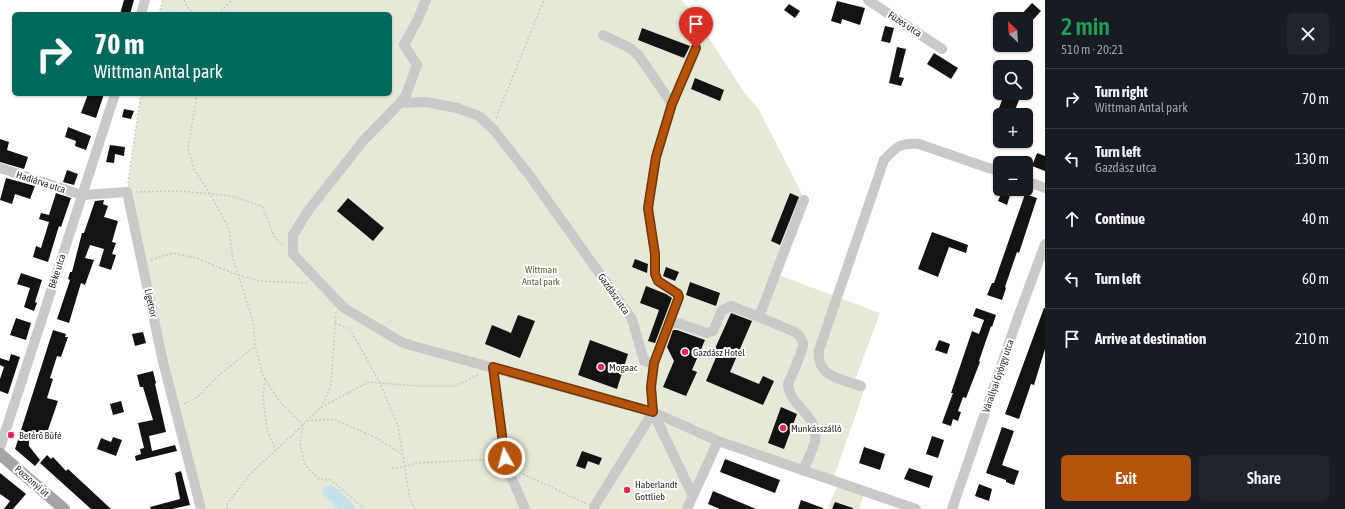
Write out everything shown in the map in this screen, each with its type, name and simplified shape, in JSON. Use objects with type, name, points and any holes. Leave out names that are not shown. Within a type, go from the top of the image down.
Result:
[{"type":"main road","name":"Pozsonyi út","points":[[0,454],[64,509]]},
{"type":"street","points":[[142,12],[145,0]]},
{"type":"street","points":[[426,0],[404,45],[417,64],[406,95],[363,141],[308,211],[293,235],[293,254],[319,283],[344,308],[403,342],[653,412],[718,441],[916,509]]},
{"type":"street","name":"Füzes utca","points":[[868,0],[942,48]]},
{"type":"street","points":[[603,35],[630,48],[639,56],[672,104]]},
{"type":"street","points":[[693,496],[653,412],[651,387],[654,363],[679,297],[678,294],[658,281],[655,274],[655,254],[648,208],[656,157],[672,104],[696,48]]},
{"type":"street","name":"Béke utca","points":[[0,448],[113,96]]},
{"type":"street","points":[[400,103],[426,102],[457,108],[479,116],[494,130]]},
{"type":"street","name":"Gazdász utca","points":[[494,130],[539,189],[632,319],[644,361],[654,363]]},
{"type":"street","points":[[861,386],[824,371],[820,364],[819,354],[884,160],[894,148],[906,144],[919,144],[993,170]]},
{"type":"street","name":"Hadiárva utca","points":[[0,168],[82,195]]},
{"type":"street","points":[[1033,184],[1045,188]]},
{"type":"street","points":[[82,195],[127,192]]},
{"type":"street","name":"Ligetsor","points":[[127,192],[163,362],[201,509]]},
{"type":"street","points":[[758,317],[804,200]]},
{"type":"street","name":"Várallyai György utca","points":[[952,509],[1018,317],[1045,244]]},
{"type":"street","points":[[669,324],[678,323],[707,333],[713,332],[722,310],[732,306],[800,335],[803,344],[802,350],[788,384],[788,390],[806,413],[815,430],[814,441],[803,470]]},
{"type":"street","points":[[493,367],[506,462],[525,509]]},
{"type":"street","points":[[594,507],[653,412]]},
{"type":"street","points":[[687,509],[718,441]]},
{"type":"path","points":[[160,12],[163,0]]},
{"type":"path","points":[[184,0],[188,7],[194,12]]},
{"type":"path","points":[[220,12],[232,0]]},
{"type":"path","points":[[494,130],[496,115],[544,0]]},
{"type":"path","points":[[141,96],[127,192],[181,191],[231,196],[262,206],[275,238],[293,254]]},
{"type":"path","points":[[197,96],[188,148],[194,169],[210,194],[229,229],[233,259],[253,321],[255,346],[262,374],[278,401],[303,425]]},
{"type":"path","points":[[142,262],[173,253],[196,258],[238,275],[260,281],[319,283]]},
{"type":"path","points":[[321,408],[331,385],[336,300]]},
{"type":"path","points":[[335,323],[350,329],[380,383],[398,426],[410,499],[414,509]]},
{"type":"path","points":[[175,409],[198,397],[218,376],[255,346]]},
{"type":"path","points":[[227,509],[228,503],[251,473],[321,408],[368,382],[418,386],[455,386],[493,367]]},
{"type":"path","points":[[265,379],[263,398],[267,430],[276,451]]},
{"type":"path","points":[[307,421],[333,419],[375,437],[402,454]]},
{"type":"path","points":[[303,425],[300,444],[305,465],[319,479],[331,480],[363,509]]},
{"type":"path","points":[[392,468],[416,464],[506,462],[594,507]]},
{"type":"green space","name":"Wittman Antal park","points":[[163,0],[681,0],[692,12],[746,95],[758,108],[804,200],[776,274],[880,313],[855,380],[866,385],[833,480],[718,441],[687,509],[201,509],[127,192],[141,96],[392,96],[392,12],[160,12]]},
{"type":"green space","points":[[838,485],[864,494],[859,509],[850,509],[848,506],[835,502],[832,509],[827,509]]},
{"type":"water","points":[[330,485],[339,490],[357,509],[338,509],[323,494],[323,488]]},
{"type":"building","points":[[124,0],[134,0],[131,12],[121,12]]},
{"type":"building","points":[[837,1],[865,8],[860,25],[842,19],[841,24],[831,21]]},
{"type":"building","points":[[1032,3],[1041,11],[1033,20],[1033,12],[1024,12]]},
{"type":"building","points":[[789,4],[800,11],[795,18],[784,10]]},
{"type":"building","points":[[885,26],[894,28],[890,43],[881,41]]},
{"type":"building","points":[[642,28],[690,46],[684,58],[638,40]]},
{"type":"building","points":[[897,47],[906,49],[899,77],[904,78],[901,86],[889,83]]},
{"type":"building","points":[[934,53],[958,68],[951,79],[927,64]]},
{"type":"building","points":[[695,78],[724,90],[720,101],[691,89]]},
{"type":"building","points":[[87,96],[103,96],[96,118],[81,113]]},
{"type":"building","points":[[1002,100],[1019,100],[1016,108],[999,108]]},
{"type":"building","points":[[124,109],[134,111],[131,119],[122,117]]},
{"type":"building","points":[[68,127],[91,136],[86,150],[75,146],[76,141],[65,137]]},
{"type":"building","points":[[0,139],[9,142],[7,150],[28,157],[24,169],[0,162]]},
{"type":"building","points":[[110,145],[125,147],[124,156],[115,154],[114,163],[106,162]]},
{"type":"building","points":[[1037,153],[1045,156],[1045,171],[1033,166]]},
{"type":"building","points":[[67,170],[78,174],[74,185],[63,182]]},
{"type":"building","points":[[6,178],[35,186],[30,199],[15,194],[12,204],[0,200]]},
{"type":"building","points":[[56,193],[71,198],[61,227],[59,226],[48,262],[33,257],[36,246],[41,248],[49,222],[39,219],[41,213],[49,215]]},
{"type":"building","points":[[790,193],[799,197],[780,245],[771,241]]},
{"type":"building","points":[[1000,196],[1010,196],[1007,205],[998,201]]},
{"type":"building","points":[[1024,196],[1037,198],[1019,253],[1017,252],[1002,300],[987,295],[992,283],[994,283]]},
{"type":"building","points":[[348,198],[384,228],[373,241],[337,211]]},
{"type":"building","points":[[104,200],[103,204],[108,206],[104,217],[118,221],[112,242],[116,243],[112,254],[116,255],[111,270],[99,266],[104,249],[90,245],[85,258],[94,260],[85,285],[81,283],[69,323],[57,319],[70,280],[68,279],[70,272],[72,272],[82,233],[84,233],[95,201]]},
{"type":"building","points":[[932,232],[968,245],[966,253],[949,247],[938,277],[918,269]]},
{"type":"building","points":[[635,259],[648,264],[647,273],[632,267]]},
{"type":"building","points":[[666,267],[679,272],[675,281],[663,276]]},
{"type":"building","points":[[21,273],[42,280],[35,302],[37,303],[34,311],[24,307],[30,288],[17,284]]},
{"type":"building","points":[[690,282],[720,293],[716,306],[686,295]]},
{"type":"building","points":[[646,286],[672,298],[655,343],[648,341],[659,310],[640,303]]},
{"type":"building","points":[[976,308],[996,315],[966,398],[963,397],[958,411],[961,412],[958,421],[953,419],[951,426],[942,423],[953,393],[951,393],[972,331],[979,334],[984,320],[973,316]]},
{"type":"building","points":[[1044,308],[1045,349],[1034,385],[1031,384],[1019,419],[1005,414]]},
{"type":"building","points":[[731,313],[752,321],[730,372],[759,384],[763,376],[774,381],[763,405],[706,381],[717,355],[713,353]]},
{"type":"building","points":[[518,315],[535,321],[520,358],[485,344],[492,325],[511,333]]},
{"type":"building","points":[[16,318],[31,323],[26,340],[10,335]]},
{"type":"building","points":[[53,330],[66,334],[65,337],[68,337],[61,357],[57,356],[50,378],[53,379],[47,398],[58,401],[48,430],[50,431],[47,441],[25,434],[29,438],[29,446],[40,460],[35,466],[15,449]]},
{"type":"building","points":[[673,330],[705,340],[692,370],[697,372],[686,396],[663,387],[674,361],[667,347]]},
{"type":"building","points":[[143,332],[146,343],[135,346],[132,334]]},
{"type":"building","points":[[590,340],[628,354],[617,389],[578,375]]},
{"type":"building","points":[[939,340],[950,344],[947,354],[935,350]]},
{"type":"building","points":[[11,354],[20,357],[8,394],[0,391],[0,379],[4,367],[0,365],[0,358],[9,361]]},
{"type":"building","points":[[153,371],[166,432],[149,436],[152,451],[175,445],[177,451],[136,461],[135,456],[141,454],[140,449],[144,448],[138,423],[153,420],[143,387],[140,387],[137,375]]},
{"type":"building","points":[[121,401],[124,412],[113,415],[110,404]]},
{"type":"building","name":"Munkásszálló","points":[[781,407],[797,414],[784,449],[768,443]]},
{"type":"building","points":[[1002,427],[1014,431],[1002,465],[1019,471],[1014,485],[1006,482],[1006,480],[986,473]]},
{"type":"building","points":[[932,436],[944,440],[938,458],[926,454]]},
{"type":"building","points":[[113,437],[122,440],[116,456],[97,449],[101,438],[111,442]]},
{"type":"building","points":[[864,447],[885,454],[880,470],[859,463]]},
{"type":"building","points":[[582,451],[602,458],[599,465],[588,461],[585,469],[576,466]]},
{"type":"building","points":[[47,455],[51,459],[53,457],[66,471],[68,469],[111,509],[91,509],[40,463]]},
{"type":"building","points":[[725,459],[780,480],[775,493],[720,472]]},
{"type":"building","points":[[909,468],[933,476],[929,488],[904,479]]},
{"type":"building","points":[[181,471],[190,505],[172,509],[151,509],[150,507],[180,499],[175,473]]},
{"type":"building","points":[[0,473],[26,494],[13,509],[4,509],[10,501],[0,494]]},
{"type":"building","points":[[979,484],[992,489],[989,501],[975,496]]},
{"type":"building","points":[[713,491],[756,509],[720,509],[708,504]]},
{"type":"building","points":[[801,500],[823,508],[823,509],[798,509]]},
{"type":"building","points":[[835,502],[853,508],[853,509],[832,509]]},
{"type":"place","name":"Gazdász Hotel","points":[[685,352]]},
{"type":"place","name":"Mogaac","points":[[601,367]]},
{"type":"place","name":"Munkásszálló","points":[[783,428]]},
{"type":"place","name":"Betérő Büfé","points":[[11,435]]},
{"type":"place","name":"Haberlandt Gottlieb","points":[[627,490]]},
{"type":"route","points":[[505,458],[493,367],[653,412],[651,387],[654,363],[679,297],[678,294],[658,281],[655,274],[655,254],[648,208],[656,157],[672,104],[696,48]]}]
